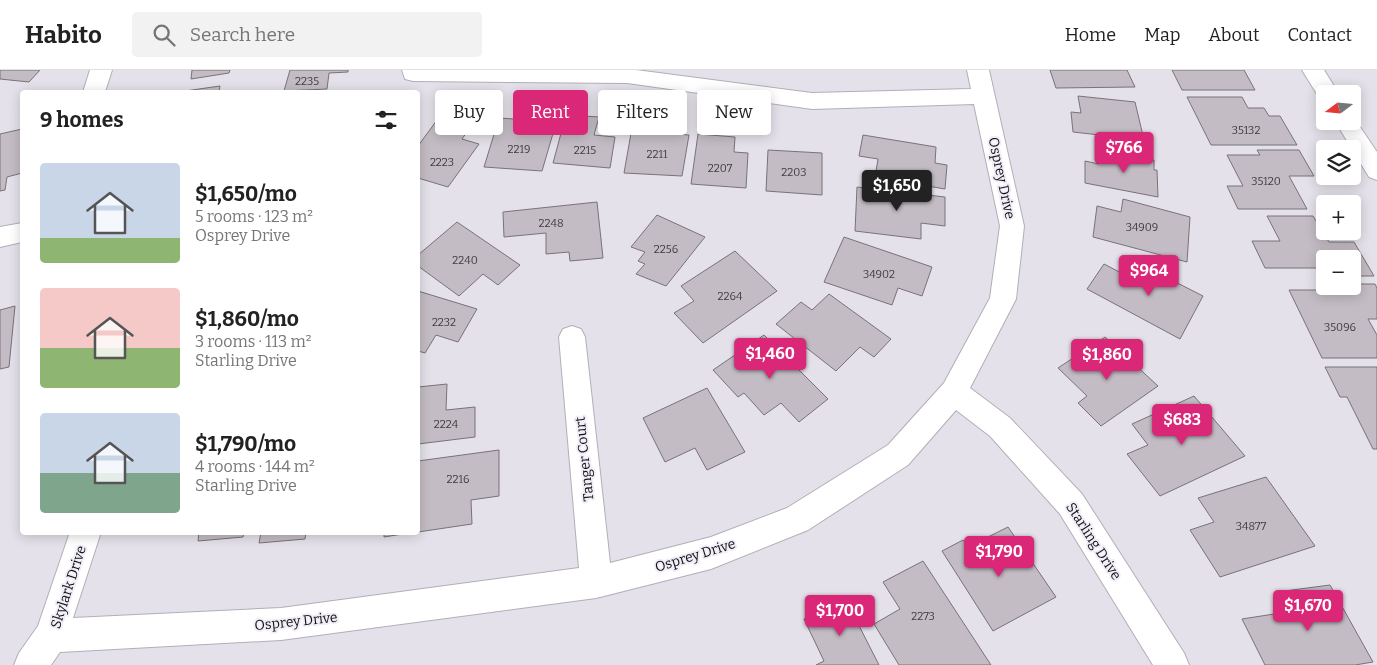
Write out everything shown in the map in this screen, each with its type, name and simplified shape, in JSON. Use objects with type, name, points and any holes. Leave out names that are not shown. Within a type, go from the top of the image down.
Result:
[{"type":"street","points":[[95,90],[101,70]]},
{"type":"street","points":[[413,70],[413,74],[627,76],[812,101],[981,83]]},
{"type":"street","points":[[1313,70],[1322,85]]},
{"type":"street","name":"Osprey Drive","points":[[51,636],[282,624],[596,582],[711,554],[797,519],[898,455],[954,392],[1002,299],[1012,226],[981,83]]},
{"type":"street","points":[[1352,130],[1377,171]]},
{"type":"street","points":[[0,237],[20,233]]},
{"type":"street","name":"Tanger Court","points":[[572,337],[596,582]]},
{"type":"street","name":"Starling Drive","points":[[954,392],[1000,427],[1071,504],[1172,665]]},
{"type":"street","name":"Skylark Drive","points":[[31,665],[51,636],[85,535]]},
{"type":"building","points":[[0,70],[40,70],[29,82],[0,79]]},
{"type":"building","points":[[192,70],[230,70],[229,73],[191,79]]},
{"type":"building","points":[[290,70],[348,70],[348,72],[329,73],[327,89],[284,90]]},
{"type":"building","points":[[1050,70],[1127,70],[1135,87],[1056,88]]},
{"type":"building","points":[[1172,70],[1244,70],[1255,90],[1182,90]]},
{"type":"building","points":[[220,86],[219,90],[192,90]]},
{"type":"building","points":[[1078,96],[1135,102],[1144,140],[1073,132],[1071,112],[1081,113]]},
{"type":"building","points":[[1187,97],[1242,97],[1248,108],[1264,108],[1269,116],[1280,116],[1297,145],[1211,145]]},
{"type":"building","points":[[588,116],[598,117],[594,135],[615,137],[610,168],[553,163],[561,135],[588,135]]},
{"type":"building","points":[[503,118],[513,119],[513,135],[553,135],[542,171],[484,167],[494,135],[503,135]]},
{"type":"building","points":[[435,123],[435,135],[465,135],[462,139],[479,144],[448,187],[420,179],[420,143]]},
{"type":"building","points":[[20,129],[20,174],[7,177],[5,190],[0,191],[0,134]]},
{"type":"building","points":[[631,135],[689,135],[682,176],[624,173]]},
{"type":"building","points":[[698,135],[735,137],[734,152],[748,153],[746,188],[691,184]]},
{"type":"building","points":[[863,135],[936,147],[935,163],[947,165],[945,189],[875,177],[878,159],[859,156]]},
{"type":"building","points":[[768,150],[822,153],[822,195],[766,191]]},
{"type":"building","points":[[1257,150],[1299,150],[1314,176],[1289,176],[1307,209],[1238,209],[1227,186],[1243,186],[1227,155],[1260,155]]},
{"type":"building","points":[[1110,152],[1154,160],[1154,170],[1157,170],[1158,197],[1085,183],[1085,161],[1099,164],[1099,159],[1111,162]]},
{"type":"building","points":[[857,187],[945,197],[945,226],[921,223],[921,239],[855,231]]},
{"type":"building","points":[[1123,199],[1190,217],[1187,262],[1093,237],[1097,206],[1121,212]]},
{"type":"building","points":[[597,202],[603,258],[570,261],[569,252],[546,254],[546,233],[504,237],[503,212]]},
{"type":"building","points":[[657,215],[705,237],[666,286],[636,274],[645,264],[638,261],[645,252],[631,247]]},
{"type":"building","points":[[1267,216],[1313,216],[1316,221],[1316,240],[1354,242],[1359,250],[1316,250],[1316,268],[1265,268],[1252,241],[1280,241]]},
{"type":"building","points":[[457,222],[520,265],[498,285],[483,274],[459,296],[420,267],[420,253]]},
{"type":"building","points":[[844,237],[932,267],[922,296],[898,288],[892,305],[824,282]]},
{"type":"building","points":[[735,251],[777,291],[703,343],[674,313],[694,301],[681,286]]},
{"type":"building","points":[[1361,254],[1374,276],[1361,276]]},
{"type":"building","points":[[1136,262],[1203,296],[1180,339],[1087,289],[1104,264],[1127,276]]},
{"type":"building","points":[[1361,284],[1375,284],[1377,288],[1377,319],[1368,319],[1377,335],[1377,358],[1322,358],[1289,290],[1316,290],[1316,295],[1361,295]]},
{"type":"building","points":[[420,292],[477,309],[458,342],[436,335],[425,353],[420,352]]},
{"type":"building","points":[[829,294],[891,339],[874,357],[860,347],[836,371],[776,324],[801,302],[812,310]]},
{"type":"building","points":[[15,306],[9,367],[0,369],[0,310]]},
{"type":"building","points":[[764,335],[828,399],[799,422],[781,403],[764,415],[744,393],[738,397],[713,370]]},
{"type":"building","points":[[1105,337],[1158,386],[1101,426],[1078,403],[1087,396],[1058,368]]},
{"type":"building","points":[[1325,367],[1377,367],[1377,449],[1373,449],[1347,397],[1340,397]]},
{"type":"building","points":[[447,384],[446,410],[475,407],[475,437],[420,444],[420,387]]},
{"type":"building","points":[[707,388],[745,452],[707,470],[695,448],[665,462],[643,418]]},
{"type":"building","points":[[1194,396],[1245,456],[1160,496],[1127,454],[1148,445],[1132,424]]},
{"type":"building","points":[[499,450],[499,496],[471,500],[472,524],[420,532],[420,461]]},
{"type":"building","points":[[1266,477],[1315,546],[1220,577],[1190,530],[1214,522],[1198,498]]},
{"type":"building","points":[[1008,527],[1056,597],[993,631],[942,551],[963,540],[968,547]]},
{"type":"building","points":[[199,535],[243,535],[243,537],[198,541]]},
{"type":"building","points":[[260,535],[306,535],[305,539],[259,543]]},
{"type":"building","points":[[923,561],[991,665],[899,665],[874,624],[900,609],[883,582]]},
{"type":"building","points":[[1330,585],[1373,662],[1355,665],[1265,665],[1242,619],[1287,612],[1277,592]]},
{"type":"building","points":[[846,600],[879,665],[816,665],[824,661],[804,619]]}]
